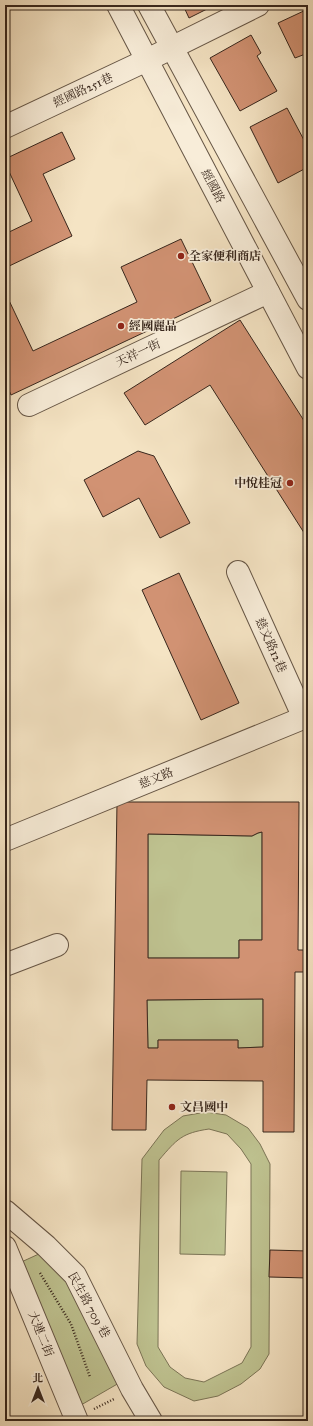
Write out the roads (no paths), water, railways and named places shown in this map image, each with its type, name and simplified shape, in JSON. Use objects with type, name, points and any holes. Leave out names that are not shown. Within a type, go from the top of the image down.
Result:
[{"type":"street","name":"經國路","points":[[118,5],[160,54],[308,299]]},
{"type":"street","name":"經國路","points":[[149,5],[160,54],[268,292],[308,368]]},
{"type":"street","name":"經國路251巷","points":[[5,127],[160,54],[258,5]]},
{"type":"street","name":"天祥一街","points":[[30,405],[268,292]]},
{"type":"street","name":"慈文路12巷","points":[[238,572],[306,717]]},
{"type":"street","name":"慈文路","points":[[5,840],[306,717]]},
{"type":"street","points":[[5,965],[56,945]]},
{"type":"street","name":"民生路 709 巷","points":[[5,1211],[46,1246],[75,1275],[129,1383],[151,1421]]},
{"type":"street","name":"大連二街","points":[[5,1247],[76,1420]]},
{"type":"place","name":"全家便利商店","points":[[181,256]]},
{"type":"place","name":"經國麗品","points":[[121,326]]},
{"type":"place","name":"中悅桂冠","points":[[290,483]]},
{"type":"place","name":"文昌國中","points":[[172,1107]]}]
